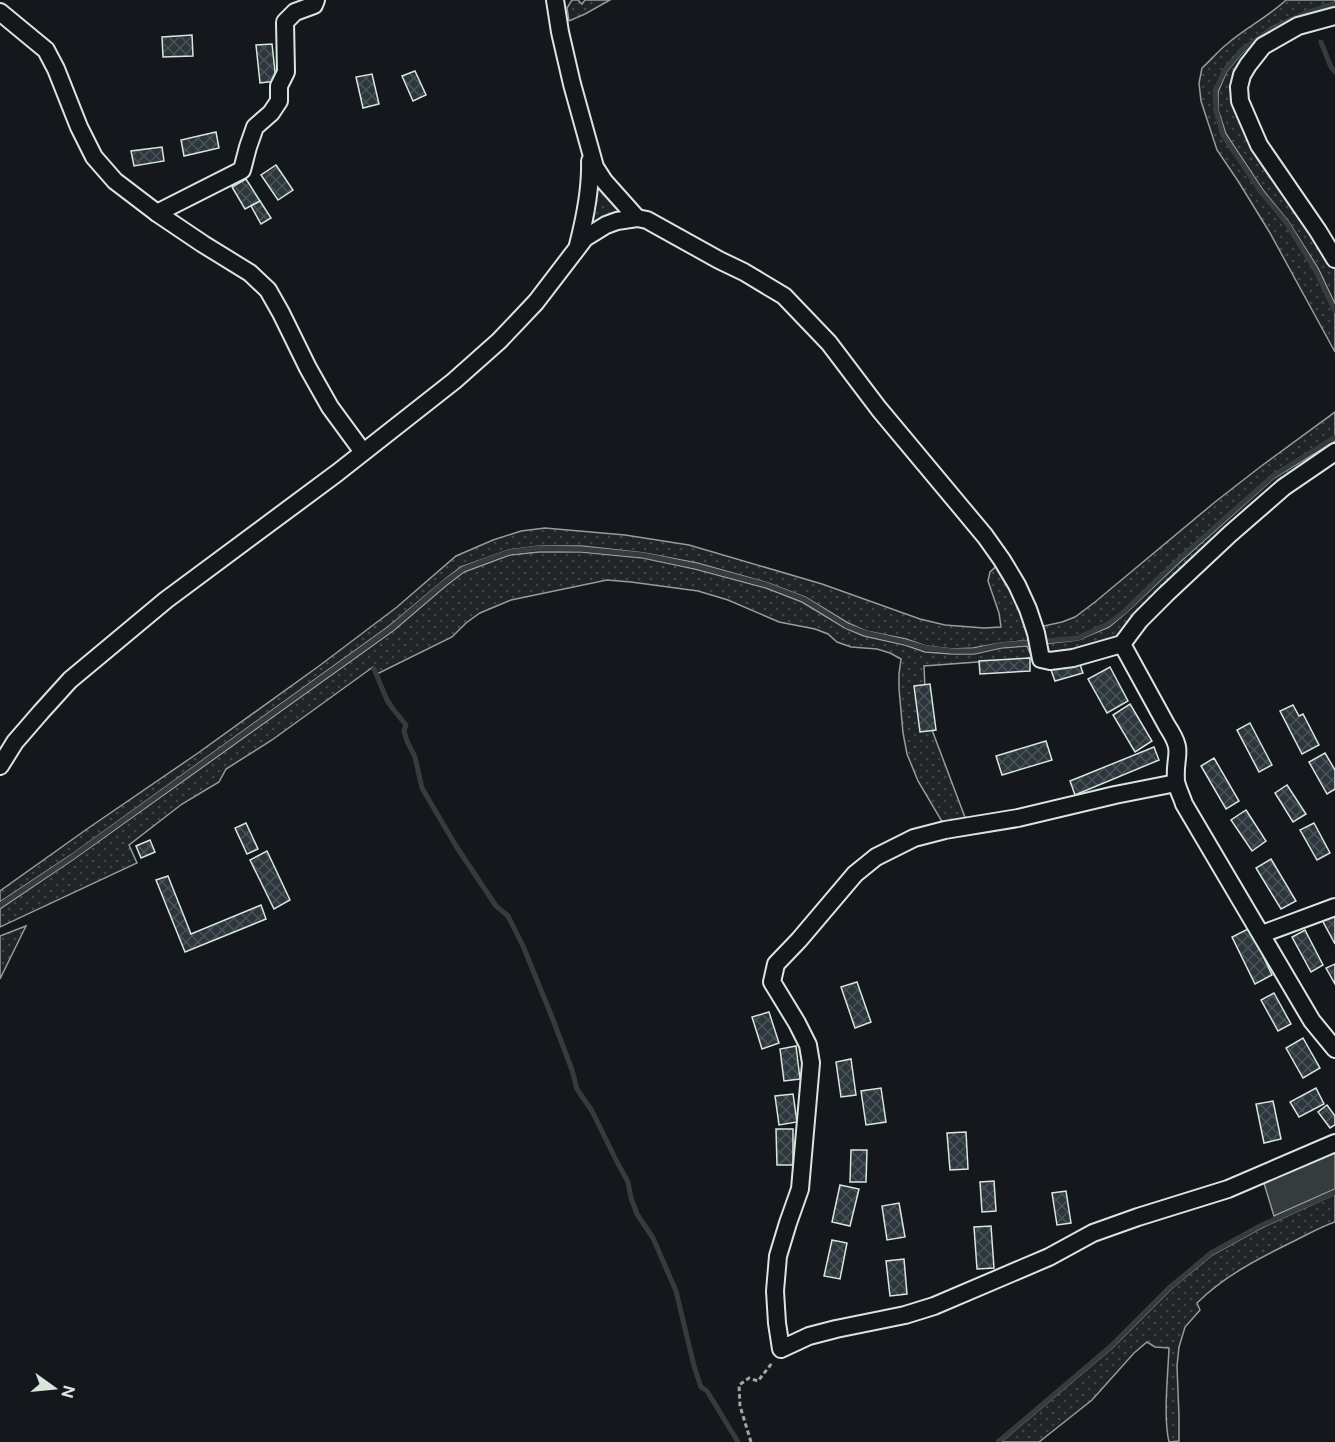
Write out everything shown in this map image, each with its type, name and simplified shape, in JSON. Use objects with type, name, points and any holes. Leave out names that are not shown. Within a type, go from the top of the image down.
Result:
[{"type":"street","points":[[157,213],[243,171],[255,127],[271,112],[279,100],[279,86],[286,72],[285,22],[296,12],[314,5],[316,0]]},
{"type":"street","points":[[555,0],[572,84],[595,167],[603,181],[637,218]]},
{"type":"street","points":[[0,12],[46,50],[94,157],[116,181],[157,213],[250,273],[268,290],[330,407],[363,452]]},
{"type":"street","points":[[1335,16],[1298,26],[1263,46],[1248,64],[1239,87],[1240,101],[1259,144],[1335,259]]},
{"type":"street","points":[[577,249],[589,194],[590,148]]},
{"type":"street","points":[[0,766],[15,742],[70,680],[166,600],[252,537],[454,381],[499,341],[536,302],[585,238],[606,225],[627,219],[647,220],[765,284],[784,296],[804,316],[829,343],[879,409],[985,536],[1017,585],[1029,609],[1041,659],[1050,661],[1073,658],[1122,644],[1140,620],[1230,534],[1284,487],[1335,452]]},
{"type":"street","points":[[1122,644],[1175,738],[1179,749],[1176,783],[1184,804],[1312,1021],[1335,1049]]},
{"type":"street","points":[[1176,783],[914,838],[876,857],[855,874],[776,964],[772,982],[808,1045],[811,1063],[800,1189],[778,1256],[775,1291],[781,1349],[809,1336],[905,1315],[934,1306],[1049,1257],[1093,1233],[1228,1189],[1335,1143]]},
{"type":"street","points":[[1262,934],[1335,907]]},
{"type":"path","points":[[752,1442],[740,1406],[739,1385],[749,1378],[758,1381],[781,1349]]},
{"type":"shaded area","points":[[572,0],[578,0],[582,4],[585,0],[610,0],[569,21],[567,8]]},
{"type":"shaded area","points":[[1286,0],[1335,0],[1335,2],[1272,27],[1241,49],[1224,69],[1214,91],[1215,111],[1222,135],[1260,192],[1285,223],[1314,270],[1335,314],[1335,352],[1270,233],[1217,150],[1201,101],[1199,83],[1202,68],[1234,38]]},
{"type":"shaded area","points":[[1335,7],[1335,12],[1296,22],[1235,87],[1335,265],[1335,304],[1318,268],[1288,221],[1263,190],[1226,134],[1218,110],[1218,92],[1227,71],[1243,52],[1274,31],[1307,15]]},
{"type":"shaded area","points":[[594,176],[626,213],[588,227]]},
{"type":"shaded area","points":[[1335,412],[1335,436],[1272,475],[1108,623],[1077,637],[1042,640],[1039,627],[1075,617],[1215,502]]},
{"type":"shaded area","points":[[1335,441],[1335,447],[1120,642],[1050,657],[1043,644],[1078,640],[1109,627],[1274,478]]},
{"type":"shaded area","points":[[545,528],[625,535],[689,545],[822,584],[920,619],[945,625],[984,628],[1001,627],[999,613],[988,581],[990,572],[1000,563],[1033,640],[973,648],[952,649],[926,646],[906,639],[866,631],[805,597],[768,583],[697,563],[644,553],[582,546],[539,546],[509,550],[461,567],[389,626],[71,855],[0,902],[0,891],[319,666],[397,607],[456,556],[521,531]]},
{"type":"shaded area","points":[[581,552],[643,558],[695,569],[766,588],[802,602],[845,628],[864,636],[925,652],[974,654],[1001,648],[1027,646],[1032,658],[924,666],[926,714],[966,820],[944,825],[918,781],[907,754],[899,689],[901,659],[890,653],[877,649],[851,647],[815,629],[779,622],[728,600],[698,591],[607,580],[511,600],[480,613],[452,637],[377,674],[373,667],[272,740],[226,769],[219,782],[182,804],[129,845],[137,863],[0,927],[0,909],[74,859],[393,631],[464,572],[510,555]]},
{"type":"shaded area","points":[[26,926],[0,979],[0,936]]},
{"type":"shaded area","points":[[1335,1149],[1335,1189],[1274,1216],[1263,1180]]},
{"type":"shaded area","points":[[1335,1194],[1335,1222],[1242,1269],[1218,1284],[1197,1303],[1200,1310],[1185,1327],[1179,1347],[1177,1366],[1179,1441],[1169,1442],[1167,1432],[1169,1348],[1155,1347],[1147,1342],[1134,1353],[1092,1400],[1039,1442],[1001,1442],[1112,1348],[1171,1289],[1212,1255],[1261,1228]]},
{"type":"building","points":[[192,35],[193,56],[163,57],[162,37]]},
{"type":"building","points":[[272,44],[276,81],[260,83],[256,45]]},
{"type":"building","points":[[415,71],[426,95],[413,101],[402,76]]},
{"type":"building","points":[[372,74],[379,104],[363,108],[356,77]]},
{"type":"building","points":[[216,132],[219,148],[184,156],[181,140]]},
{"type":"building","points":[[162,147],[164,161],[134,166],[131,151]]},
{"type":"building","points":[[276,165],[293,190],[278,200],[261,175]]},
{"type":"building","points":[[246,179],[260,201],[245,209],[232,187]]},
{"type":"building","points":[[260,201],[271,218],[261,224],[251,206]]},
{"type":"building","points":[[1030,658],[1030,671],[980,674],[979,661]]},
{"type":"building","points":[[1079,662],[1083,673],[1055,681],[1051,670]]},
{"type":"building","points":[[1110,667],[1128,701],[1107,713],[1088,679]]},
{"type":"building","points":[[930,684],[936,730],[920,732],[914,686]]},
{"type":"building","points":[[1130,704],[1152,741],[1135,752],[1113,715]]},
{"type":"building","points":[[1293,705],[1299,716],[1303,714],[1319,745],[1302,754],[1280,711]]},
{"type":"building","points":[[1250,723],[1272,765],[1259,772],[1237,730]]},
{"type":"building","points":[[1046,741],[1052,760],[1002,775],[996,756]]},
{"type":"building","points":[[1154,747],[1159,760],[1075,795],[1070,781]]},
{"type":"building","points":[[1325,753],[1335,770],[1335,789],[1327,794],[1309,762]]},
{"type":"building","points":[[1214,758],[1239,801],[1226,809],[1201,766]]},
{"type":"building","points":[[1287,785],[1306,814],[1293,822],[1275,793]]},
{"type":"building","points":[[1246,810],[1266,841],[1252,851],[1231,820]]},
{"type":"building","points":[[246,823],[258,849],[247,854],[235,828]]},
{"type":"building","points":[[1314,823],[1330,853],[1317,860],[1300,830]]},
{"type":"building","points":[[150,840],[155,852],[141,858],[136,846]]},
{"type":"building","points":[[267,851],[290,900],[274,909],[250,860]]},
{"type":"building","points":[[1271,859],[1296,901],[1281,909],[1256,868]]},
{"type":"building","points":[[168,876],[191,934],[261,905],[266,919],[185,952],[156,880]]},
{"type":"building","points":[[1335,911],[1335,944],[1321,918]]},
{"type":"building","points":[[1250,928],[1272,975],[1255,984],[1232,937]]},
{"type":"building","points":[[1305,930],[1323,965],[1311,972],[1292,937]]},
{"type":"building","points":[[1335,964],[1335,984],[1326,968]]},
{"type":"building","points":[[857,982],[871,1022],[855,1028],[841,987]]},
{"type":"building","points":[[1274,993],[1291,1024],[1278,1031],[1261,1000]]},
{"type":"building","points":[[769,1012],[779,1043],[762,1049],[752,1017]]},
{"type":"building","points":[[1303,1038],[1320,1068],[1303,1078],[1286,1048]]},
{"type":"building","points":[[796,1046],[800,1079],[784,1081],[780,1049]]},
{"type":"building","points":[[851,1059],[856,1095],[841,1097],[836,1062]]},
{"type":"building","points":[[881,1088],[886,1122],[866,1125],[861,1091]]},
{"type":"building","points":[[1316,1088],[1324,1104],[1299,1117],[1290,1102]]},
{"type":"building","points":[[793,1094],[797,1122],[779,1125],[775,1096]]},
{"type":"building","points":[[1273,1101],[1281,1139],[1264,1143],[1256,1104]]},
{"type":"building","points":[[1327,1105],[1335,1116],[1335,1125],[1330,1128],[1318,1112]]},
{"type":"building","points":[[776,1129],[793,1129],[793,1165],[777,1165]]},
{"type":"building","points":[[966,1132],[968,1169],[950,1170],[947,1133]]},
{"type":"building","points":[[851,1150],[867,1150],[866,1182],[850,1182]]},
{"type":"building","points":[[994,1181],[996,1211],[982,1212],[980,1182]]},
{"type":"building","points":[[840,1185],[859,1189],[850,1226],[832,1222]]},
{"type":"building","points":[[1066,1191],[1071,1223],[1057,1225],[1052,1193]]},
{"type":"building","points":[[899,1203],[905,1237],[887,1240],[882,1206]]},
{"type":"building","points":[[991,1226],[994,1268],[977,1269],[974,1227]]},
{"type":"building","points":[[832,1240],[847,1243],[840,1279],[824,1276]]},
{"type":"building","points":[[904,1259],[907,1294],[890,1296],[886,1261]]},
{"type":"waterway","points":[[1335,4],[1306,13],[1272,29],[1242,50],[1225,70],[1215,91],[1216,111],[1223,135],[1261,192],[1286,222],[1315,269],[1335,311]]},
{"type":"waterway","points":[[1321,42],[1335,72]]},
{"type":"waterway","points":[[0,905],[72,857],[391,628],[463,569],[486,560],[509,552],[539,548],[581,549],[643,555],[767,585],[804,599],[847,626],[926,648],[974,651],[1001,645],[1078,638],[1108,624],[1126,610],[1178,560],[1273,476],[1335,437]]},
{"type":"waterway","points":[[374,669],[387,700],[406,725],[404,731],[415,757],[422,788],[456,846],[496,906],[508,916],[523,946],[552,1017],[577,1089],[592,1111],[628,1182],[637,1214],[653,1238],[676,1291],[701,1387],[707,1391],[738,1442]]},
{"type":"waterway","points":[[998,1442],[1110,1347],[1169,1288],[1211,1253],[1260,1226],[1335,1192]]}]
